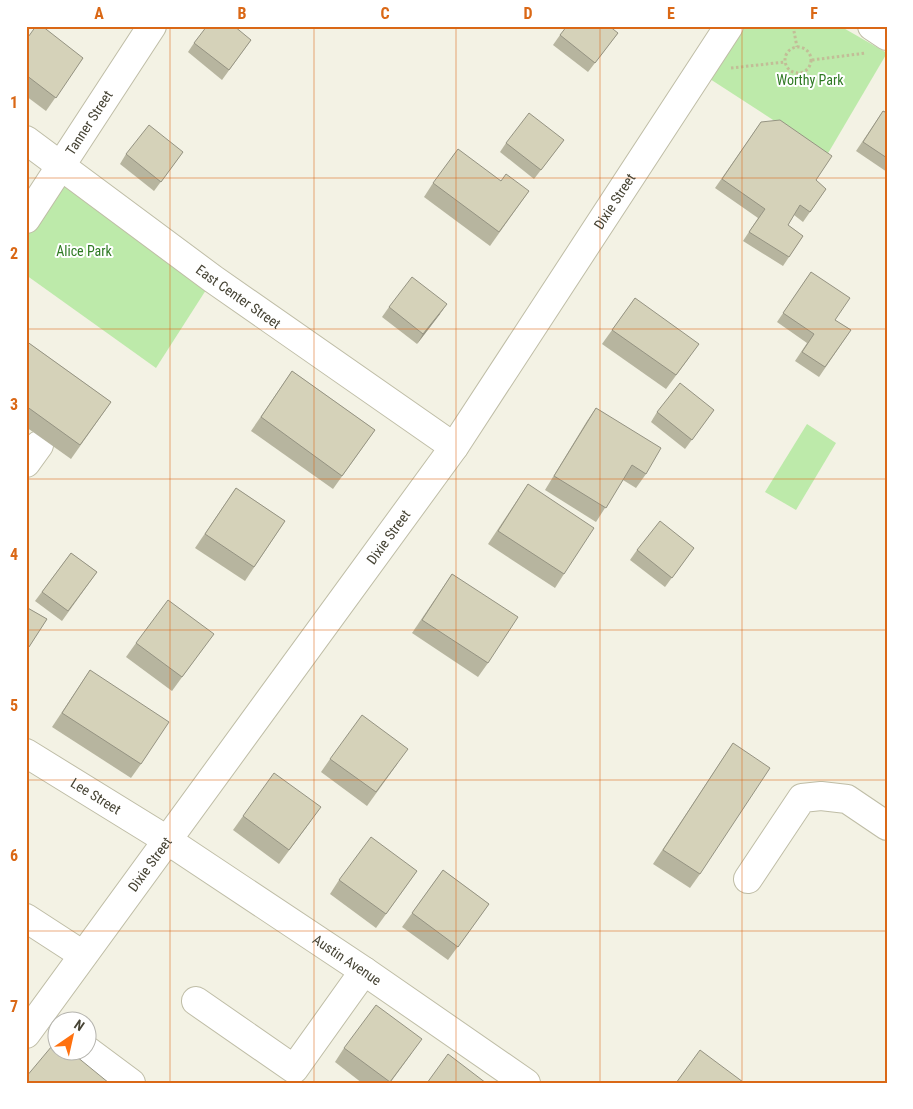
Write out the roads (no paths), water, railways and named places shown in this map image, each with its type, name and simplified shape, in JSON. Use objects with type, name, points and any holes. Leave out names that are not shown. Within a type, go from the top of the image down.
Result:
[{"type":"street","name":"Tanner Street","points":[[26,220],[152,26]]},
{"type":"street","name":"Dixie Street","points":[[41,1026],[83,955],[454,447],[729,26]]},
{"type":"street","name":"East Center Street","points":[[26,140],[213,280],[454,447]]},
{"type":"street","name":"Lee Street","points":[[26,753],[167,840]]},
{"type":"street","points":[[748,879],[802,798],[821,796],[847,799],[887,826]]},
{"type":"street","name":"Austin Avenue","points":[[167,840],[364,971],[526,1083]]},
{"type":"street","points":[[26,918],[83,955]]},
{"type":"street","points":[[196,1001],[294,1069],[364,971]]},
{"type":"street","points":[[98,1058],[131,1083]]},
{"type":"park label","name":"Worthy Park","points":[[810,80]]},
{"type":"park label","name":"Alice Park","points":[[84,251]]}]
